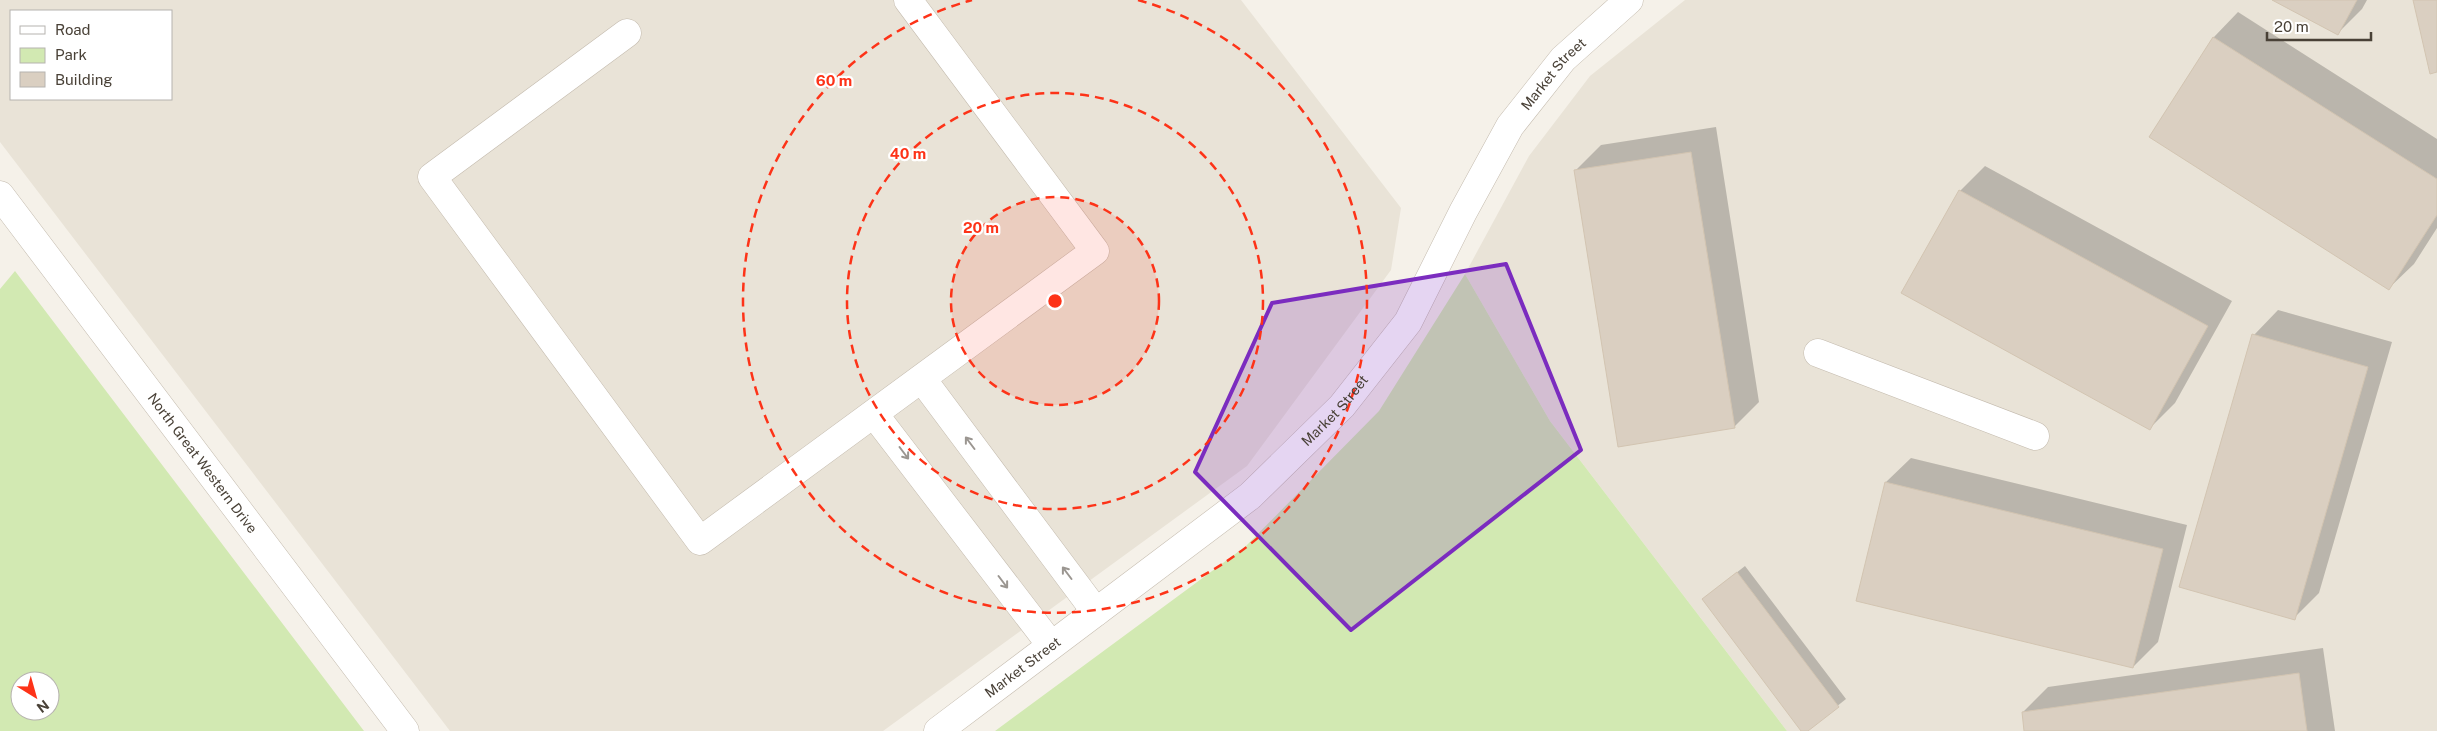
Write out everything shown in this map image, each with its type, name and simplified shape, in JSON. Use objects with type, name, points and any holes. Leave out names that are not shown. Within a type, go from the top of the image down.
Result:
[{"type":"street","points":[[627,33],[432,177],[700,540],[1095,251],[908,0]]},
{"type":"street","name":"Market Street","points":[[938,731],[1250,496],[1342,406],[1408,322],[1463,212],[1510,126],[1563,59],[1629,0]]},
{"type":"street","name":"North Great Western Drive","points":[[0,195],[405,731]]},
{"type":"street","points":[[1818,354],[2035,436]]},
{"type":"street","points":[[922,379],[1096,612]]},
{"type":"street","points":[[874,414],[1051,646]]},
{"type":"highlighted area","points":[[1506,264],[1581,450],[1351,630],[1195,472],[1272,303]]},
{"type":"shaded area","points":[[0,0],[1241,0],[1401,208],[1391,270],[1247,466],[883,731],[450,731],[0,142]]},
{"type":"shaded area","points":[[1685,0],[2437,0],[2437,731],[1787,731],[1550,421],[1465,274],[1529,156],[1590,76]]},
{"type":"green space","points":[[15,271],[364,731],[0,731],[0,289]]},
{"type":"green space","points":[[1465,274],[1550,421],[1787,731],[995,731],[1246,546],[1379,411]]},
{"type":"building","points":[[2272,0],[2357,0],[2338,35]]},
{"type":"building","points":[[2413,0],[2437,0],[2437,72],[2430,74]]},
{"type":"building","points":[[2213,37],[2437,179],[2437,215],[2389,290],[2149,137]]},
{"type":"building","points":[[1691,152],[1735,428],[1618,447],[1574,170]]},
{"type":"building","points":[[1959,190],[2208,326],[2150,430],[1901,293]]},
{"type":"building","points":[[2252,334],[2368,367],[2295,620],[2179,587]]},
{"type":"building","points":[[1885,482],[2163,549],[2133,668],[1856,601]]},
{"type":"building","points":[[1737,572],[1839,707],[1808,731],[1801,731],[1702,599]]},
{"type":"building","points":[[2299,673],[2307,731],[2024,731],[2022,712]]}]
